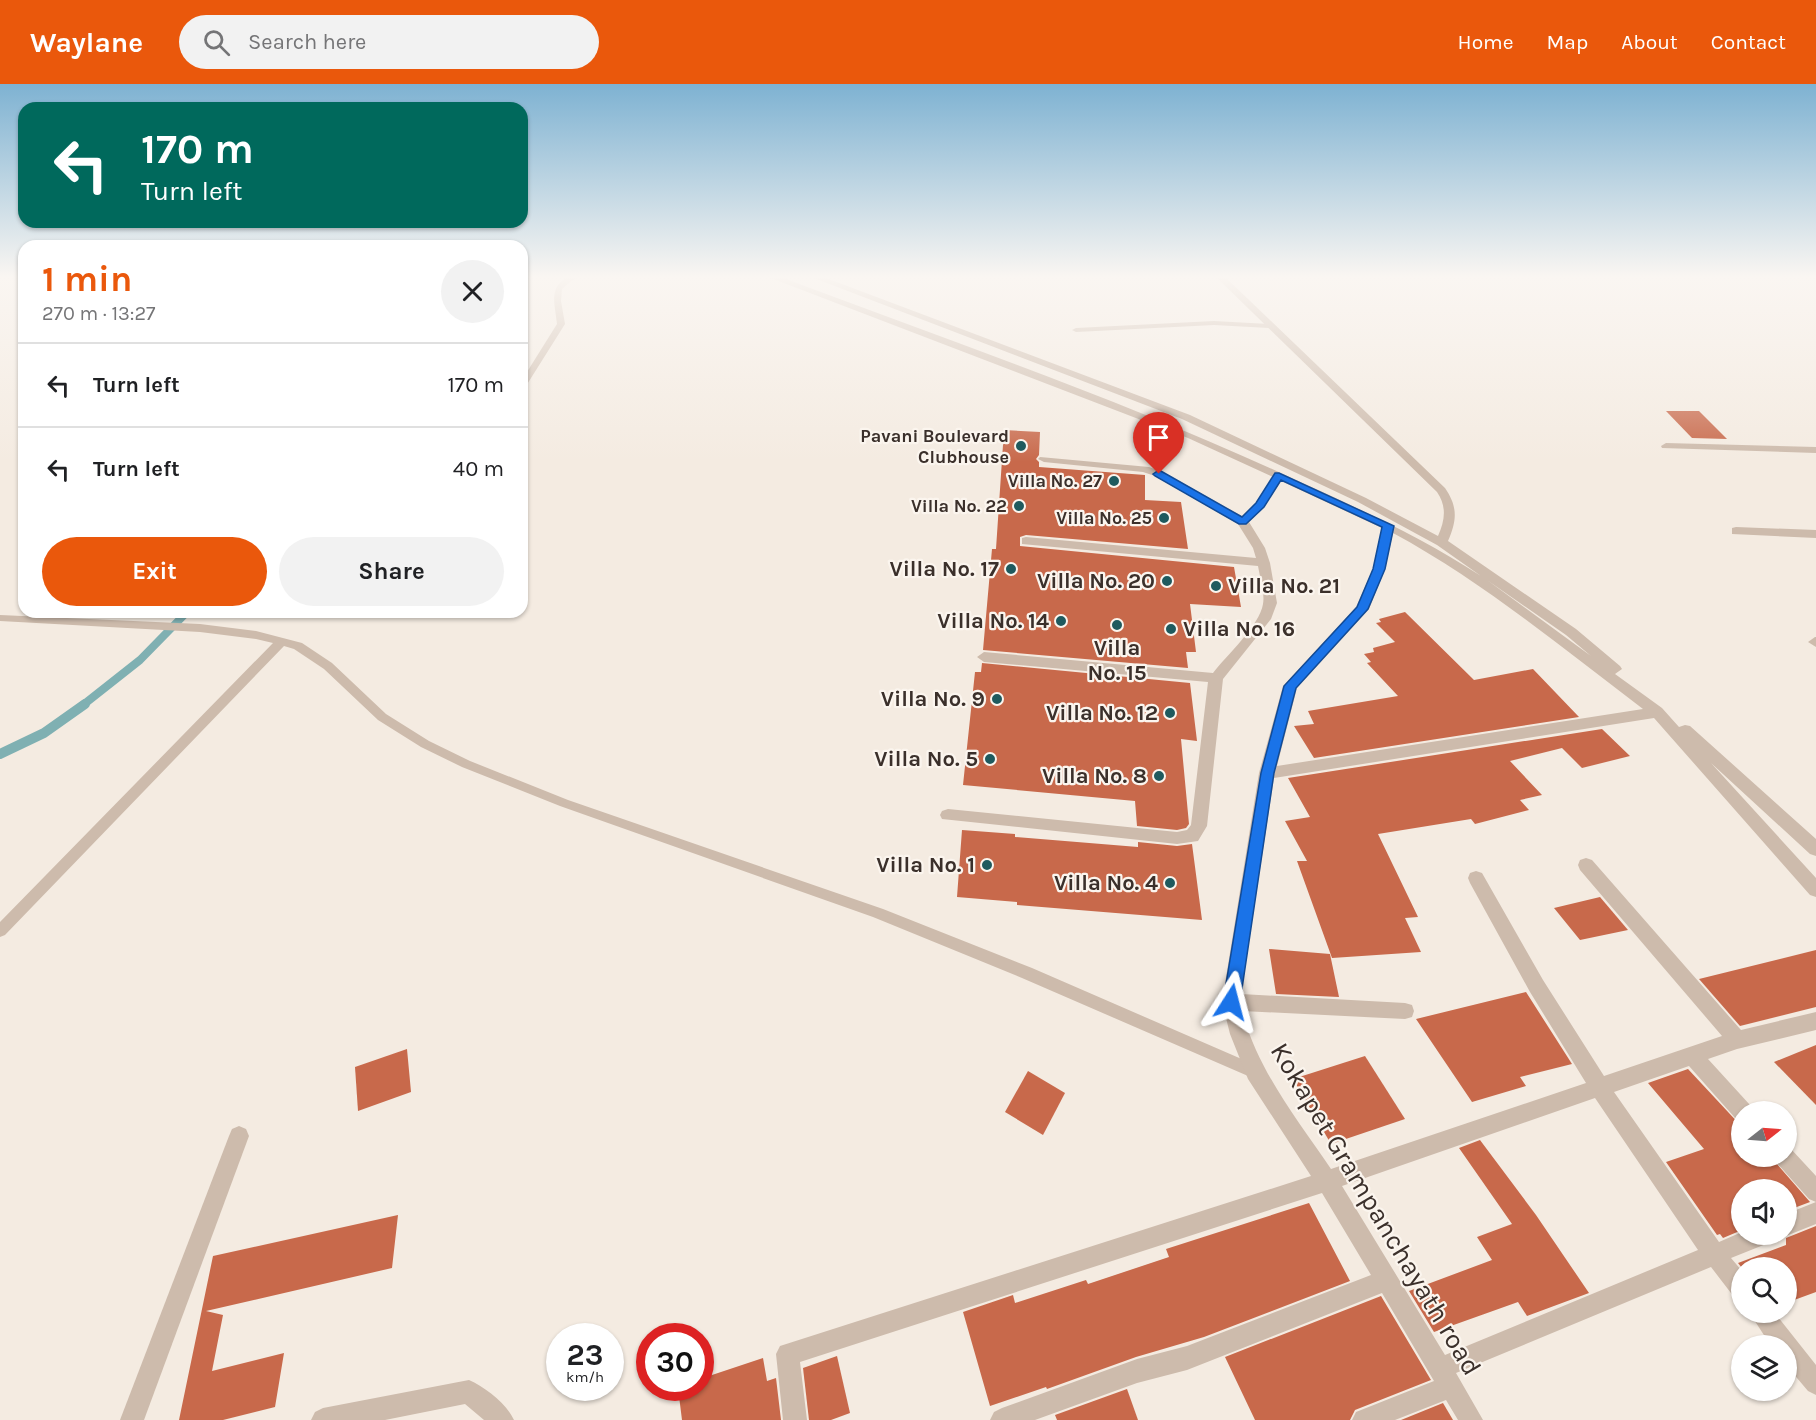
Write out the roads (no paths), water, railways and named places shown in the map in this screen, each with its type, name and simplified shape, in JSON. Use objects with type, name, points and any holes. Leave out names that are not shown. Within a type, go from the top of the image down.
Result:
[{"type":"street","points":[[932,337],[1192,436],[1388,526],[1433,550],[1479,580],[1657,712],[1816,890]]},
{"type":"street","points":[[975,337],[1186,417],[1277,458],[1441,542],[1571,632],[1687,732],[1816,849]]},
{"type":"street","points":[[1281,337],[1448,499],[1451,508],[1451,524],[1441,542]]},
{"type":"street","points":[[1666,446],[1816,450]]},
{"type":"street","points":[[948,815],[1178,838],[1191,836],[1199,826],[1216,678],[1266,616],[1270,603],[1264,563],[1259,548],[1243,522],[1159,474],[1145,469],[1044,459]]},
{"type":"street","points":[[1243,522],[1260,505],[1279,476]]},
{"type":"street","name":"Kokapet Grampanchayath road","points":[[1388,526],[1379,569],[1362,609],[1290,686],[1268,773],[1231,1002],[1239,1034],[1255,1072],[1327,1181],[1471,1420]]},
{"type":"street","points":[[1736,531],[1816,534]]},
{"type":"street","points":[[1026,541],[1264,563]]},
{"type":"street","points":[[984,657],[1216,678]]},
{"type":"street","points":[[1268,773],[1657,712]]},
{"type":"street","points":[[1586,865],[1737,1040]]},
{"type":"street","points":[[1476,878],[1517,957],[1598,1087],[1714,1255],[1731,1276]]},
{"type":"street","points":[[1231,1002],[1405,1011]]},
{"type":"street","points":[[795,1420],[788,1354],[1327,1181],[1691,1054],[1737,1040],[1816,1022]]},
{"type":"street","points":[[1691,1054],[1733,1101]]},
{"type":"street","points":[[132,1420],[239,1136]]},
{"type":"street","points":[[1794,1167],[1816,1192]]},
{"type":"street","points":[[1797,1221],[1816,1213]]},
{"type":"street","points":[[1364,1420],[1447,1377],[1737,1245]]},
{"type":"street","points":[[1002,1420],[1137,1371],[1187,1358],[1388,1280]]},
{"type":"street","points":[[1768,1323],[1778,1335]]},
{"type":"street","points":[[1797,1360],[1816,1383]]},
{"type":"street","points":[[323,1420],[469,1392],[502,1420]]},
{"type":"lane","points":[[528,376],[553,337]]},
{"type":"lane","points":[[0,618],[200,628],[256,635],[298,646],[328,666],[382,717],[425,744],[466,764],[564,803],[878,913],[1027,973],[1255,1072]]},
{"type":"lane","points":[[0,931],[281,642]]},
{"type":"waterway","points":[[83,705],[140,660],[181,618]]},
{"type":"waterway","points":[[0,754],[44,733],[85,704]]},
{"type":"place","name":"Pavani Boulevard Clubhouse","points":[[1021,446]]},
{"type":"place","name":"Villa No. 27","points":[[1114,481]]},
{"type":"place","name":"Villa No. 22","points":[[1019,506]]},
{"type":"place","name":"Villa No. 25","points":[[1164,518]]},
{"type":"place","name":"Villa No. 17","points":[[1011,569]]},
{"type":"place","name":"Villa No. 20","points":[[1167,581]]},
{"type":"place","name":"Villa No. 21","points":[[1216,586]]},
{"type":"place","name":"Villa No. 14","points":[[1061,621]]},
{"type":"place","name":"Villa No. 15","points":[[1117,625]]},
{"type":"place","name":"Villa No. 16","points":[[1171,629]]},
{"type":"place","name":"Villa No. 9","points":[[997,699]]},
{"type":"place","name":"Villa No. 12","points":[[1170,713]]},
{"type":"place","name":"Villa No. 5","points":[[990,759]]},
{"type":"place","name":"Villa No. 8","points":[[1159,776]]},
{"type":"place","name":"Villa No. 1","points":[[987,865]]},
{"type":"place","name":"Villa No. 4","points":[[1170,883]]}]
